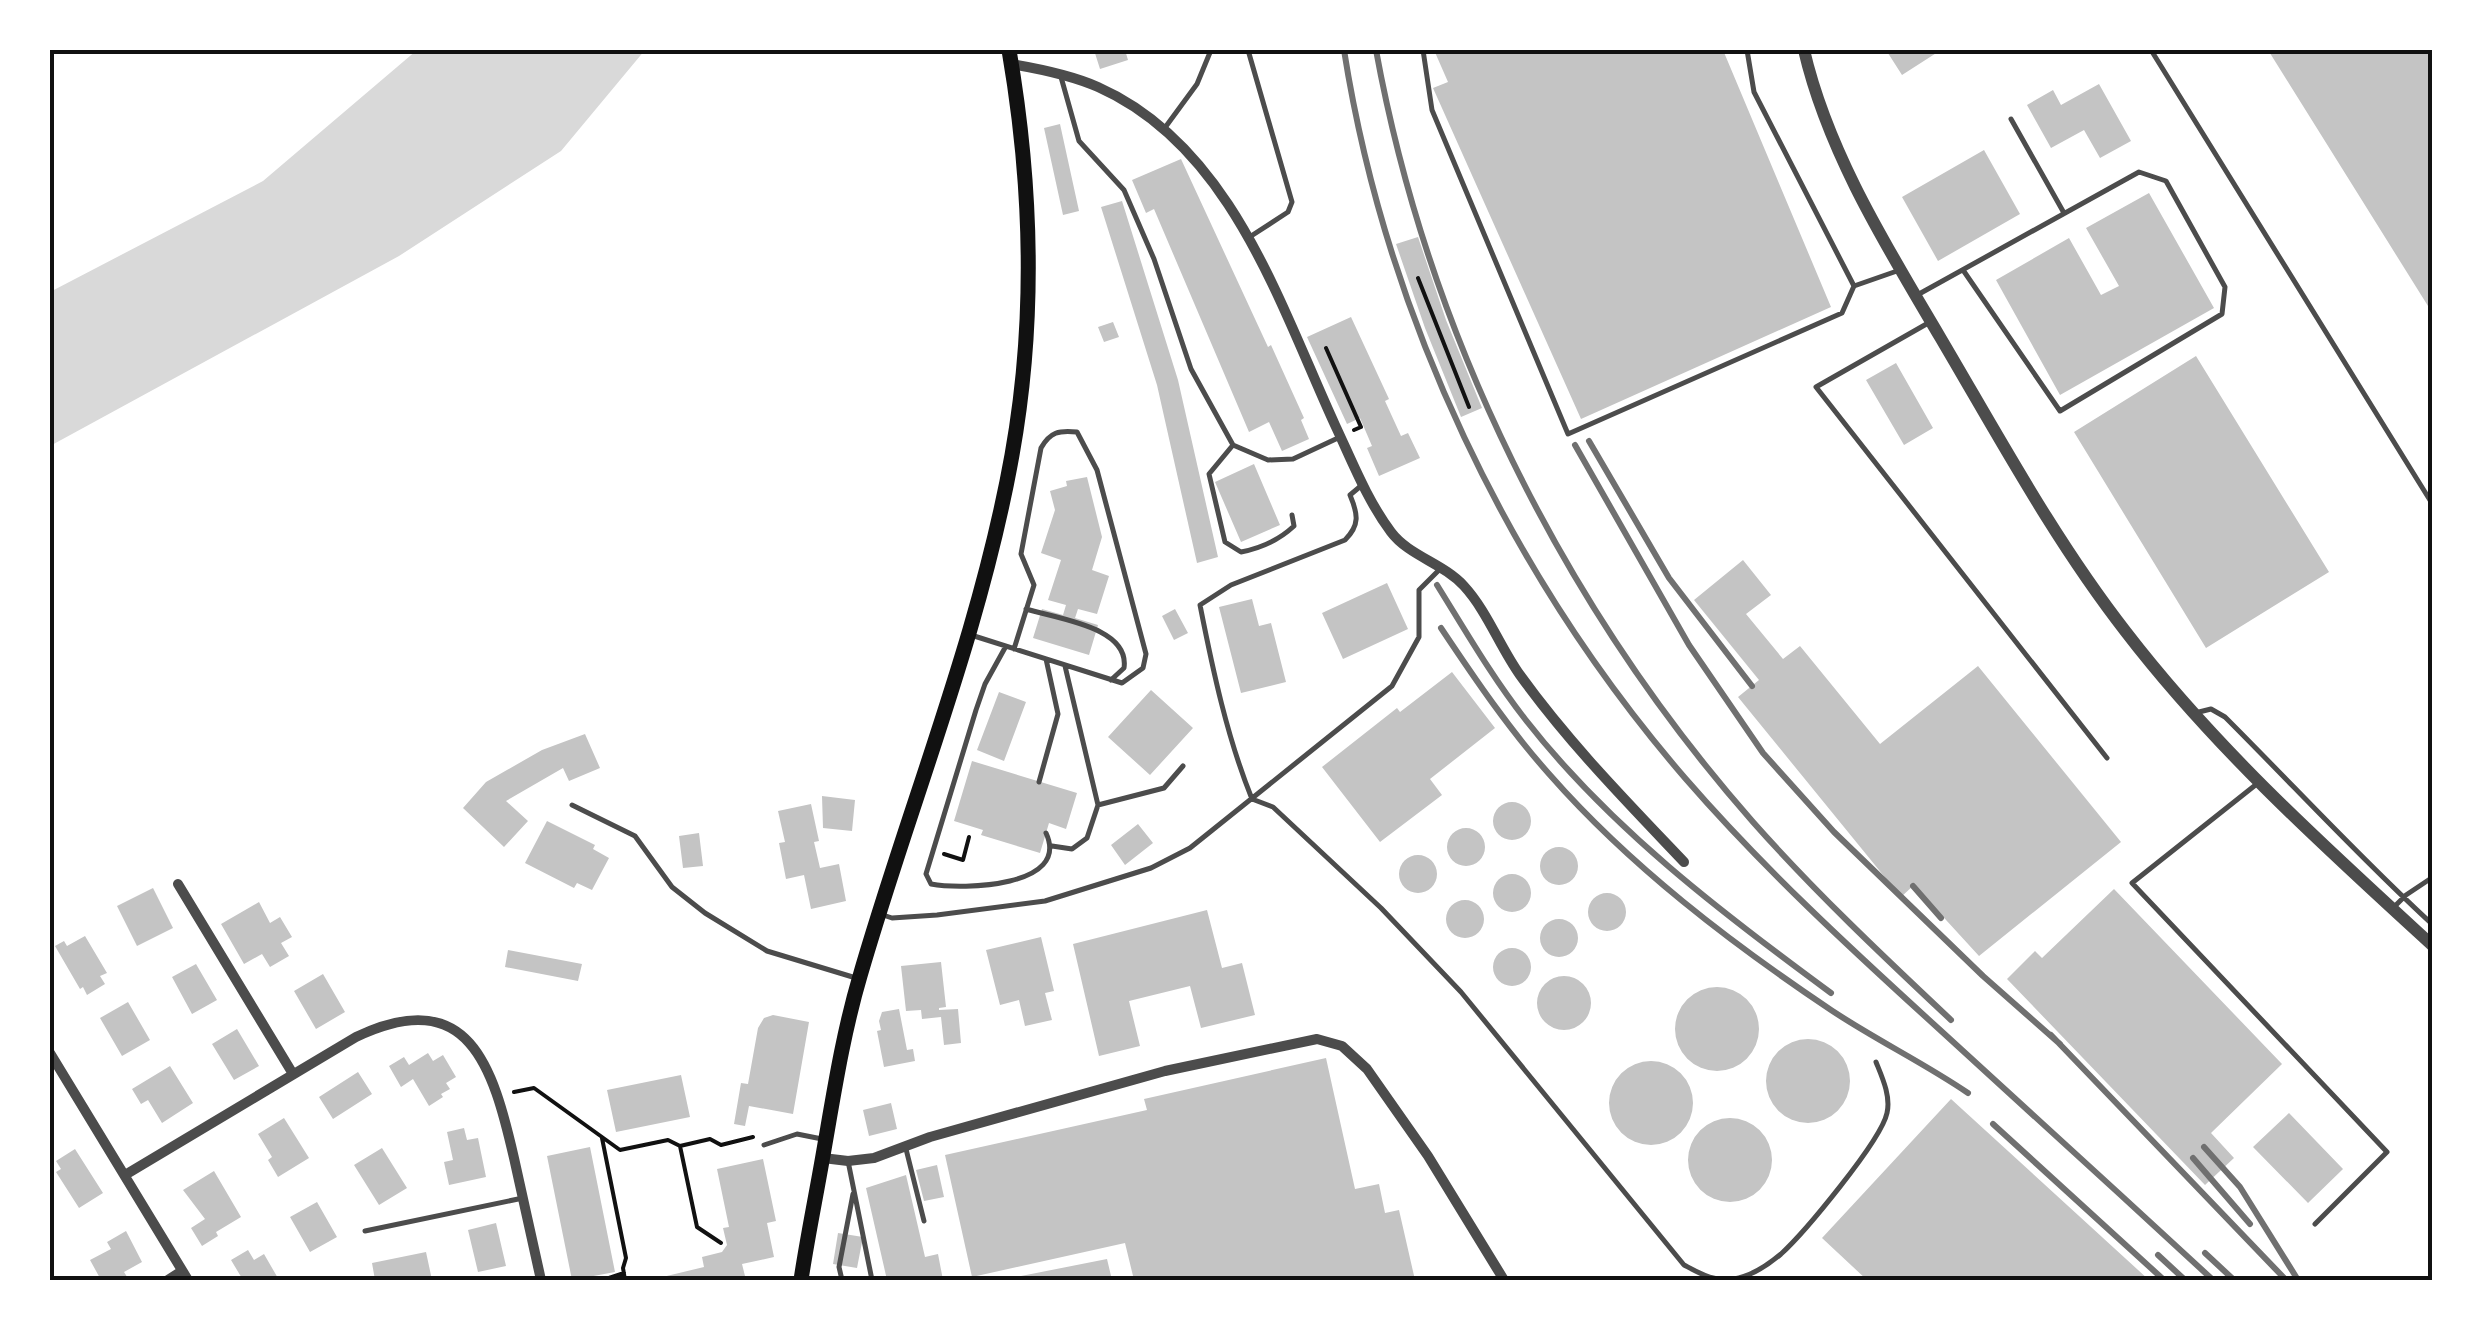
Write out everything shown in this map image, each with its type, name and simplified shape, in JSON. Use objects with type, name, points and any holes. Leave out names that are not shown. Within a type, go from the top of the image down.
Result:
[{"type":"main road","points":[[801,1280],[859,978],[968,634],[1012,455],[1025,355],[1028,225],[1023,150],[1010,57]]},
{"type":"street","points":[[1804,50],[1838,148],[1900,269],[2076,564],[2192,714],[2258,783],[2433,946]]},
{"type":"street","points":[[1010,57],[1099,88],[1143,112],[1187,149],[1222,192],[1248,238],[1363,484],[1392,534],[1464,586],[1519,674],[1592,766],[1684,862]]},
{"type":"street","points":[[178,884],[293,1074]]},
{"type":"street","points":[[125,1175],[380,1026],[433,1021],[458,1032],[474,1048],[494,1080],[540,1280]]},
{"type":"street","points":[[822,1158],[848,1162],[874,1158],[1165,1071],[1330,1040],[1367,1069],[1428,1156],[1504,1280]]},
{"type":"street","points":[[50,1053],[185,1275],[168,1280]]},
{"type":"lane","points":[[1164,129],[1198,84],[1211,50]]},
{"type":"lane","points":[[1248,50],[1292,202],[1288,212],[1248,238]]},
{"type":"lane","points":[[1423,50],[1432,110],[1568,434],[1842,313],[1854,286]]},
{"type":"lane","points":[[1747,50],[1754,92],[1854,286]]},
{"type":"lane","points":[[2151,50],[2433,505]]},
{"type":"lane","points":[[1061,74],[1079,142],[1124,190],[1154,259],[1191,369],[1233,445],[1268,460],[1292,460],[1341,436]]},
{"type":"lane","points":[[2011,119],[2064,213]]},
{"type":"lane","points":[[1916,296],[1962,270],[2064,213],[2139,172],[2166,182],[2225,286],[2222,314],[2060,411],[1962,270]]},
{"type":"lane","points":[[1854,286],[1900,269]]},
{"type":"lane","points":[[1931,321],[1816,387],[2106,758]]},
{"type":"lane","points":[[968,634],[1122,684],[1143,668],[1146,654],[1097,470],[1076,432],[1060,430],[1047,438],[1041,448],[1020,554],[1034,585],[1014,648]]},
{"type":"lane","points":[[1233,445],[1209,474],[1224,542],[1241,552],[1255,549],[1282,538],[1294,526],[1292,515]]},
{"type":"lane","points":[[1363,484],[1350,495],[1358,520],[1345,540],[1231,585],[1200,605],[1213,675],[1252,799],[1274,807],[1381,908],[1460,992],[1684,1265],[1712,1279],[1736,1278],[1760,1270],[1783,1252],[1876,1141],[1888,1111],[1886,1087],[1876,1062]]},
{"type":"lane","points":[[880,914],[892,918],[1044,902],[1112,883],[1190,848],[1392,686],[1419,636],[1419,590],[1441,568]]},
{"type":"lane","points":[[1026,609],[1111,635],[1122,646],[1126,658],[1124,668],[1111,680]]},
{"type":"lane","points":[[1006,646],[980,697],[926,874],[932,884],[945,886],[1001,884],[1039,869],[1052,846],[1046,833]]},
{"type":"lane","points":[[1039,782],[1058,714],[1046,659]]},
{"type":"lane","points":[[1052,846],[1072,849],[1087,838],[1098,805],[1064,665]]},
{"type":"lane","points":[[2192,714],[2211,709],[2225,717],[2364,862],[2433,925]]},
{"type":"lane","points":[[1098,805],[1164,788],[1183,766]]},
{"type":"lane","points":[[2258,783],[2132,883],[2387,1152],[2314,1224]]},
{"type":"lane","points":[[572,805],[635,836],[672,887],[705,913],[767,951],[859,978]]},
{"type":"lane","points":[[2392,909],[2433,877]]},
{"type":"lane","points":[[764,1145],[797,1134],[825,1140]]},
{"type":"lane","points":[[905,1146],[924,1220]]},
{"type":"lane","points":[[848,1162],[872,1280]]},
{"type":"lane","points":[[842,1280],[840,1267],[854,1188]]},
{"type":"lane","points":[[365,1231],[522,1198]]},
{"type":"path","points":[[1418,278],[1469,407]]},
{"type":"path","points":[[1326,348],[1356,416]]},
{"type":"path","points":[[509,1093],[534,1088],[620,1150],[668,1140],[680,1146],[710,1139],[721,1145],[757,1136]]},
{"type":"path","points":[[602,1137],[626,1258],[625,1280]]},
{"type":"path","points":[[680,1146],[696,1227],[722,1243]]},
{"type":"path","points":[[602,1280],[624,1273]]},
{"type":"shaded area","points":[[417,50],[645,50],[561,151],[399,256],[50,446],[50,292],[263,181]]},
{"type":"building","points":[[1094,50],[1125,50],[1128,60],[1100,69]]},
{"type":"building","points":[[1434,50],[1723,50],[1831,307],[1581,419],[1433,88],[1448,82]]},
{"type":"building","points":[[1886,50],[1941,50],[1902,75]]},
{"type":"building","points":[[2268,50],[2433,50],[2433,314]]},
{"type":"building","points":[[2099,84],[2131,141],[2100,158],[2084,130],[2051,148],[2027,105],[2053,90],[2061,105]]},
{"type":"building","points":[[1060,124],[1079,211],[1063,215],[1044,128]]},
{"type":"building","points":[[1984,150],[2020,214],[1938,261],[1902,197]]},
{"type":"building","points":[[1181,159],[1304,418],[1301,420],[1309,439],[1282,451],[1269,422],[1249,432],[1154,209],[1146,213],[1132,180]]},
{"type":"building","points":[[2149,193],[2214,308],[2060,395],[1996,280],[2069,238],[2101,295],[2119,286],[2086,228]]},
{"type":"building","points":[[1122,201],[1178,380],[1218,557],[1197,563],[1157,385],[1101,207]]},
{"type":"building","points":[[1418,237],[1482,408],[1461,417],[1396,244]]},
{"type":"building","points":[[1351,317],[1389,399],[1385,401],[1401,436],[1408,433],[1420,458],[1379,476],[1360,418],[1347,424],[1307,337]]},
{"type":"building","points":[[1113,322],[1119,337],[1104,342],[1098,327]]},
{"type":"building","points":[[2196,356],[2329,572],[2206,648],[2074,432]]},
{"type":"building","points":[[1896,363],[1933,428],[1904,445],[1866,380]]},
{"type":"building","points":[[1254,464],[1280,525],[1241,542],[1215,482]]},
{"type":"building","points":[[1087,477],[1102,537],[1092,570],[1109,576],[1097,614],[1078,609],[1075,618],[1098,625],[1089,655],[1033,638],[1042,609],[1063,615],[1066,605],[1048,600],[1061,560],[1041,553],[1055,510],[1050,491],[1067,486],[1066,481]]},
{"type":"building","points":[[1743,560],[1771,595],[1746,614],[1783,659],[1800,646],[1880,744],[1978,666],[2121,842],[1979,956],[1914,885],[1901,897],[1738,697],[1759,680],[1694,600]]},
{"type":"building","points":[[1387,583],[1408,629],[1343,659],[1322,613]]},
{"type":"building","points":[[1252,599],[1259,626],[1271,623],[1286,682],[1241,693],[1219,607]]},
{"type":"building","points":[[1175,609],[1188,633],[1174,640],[1162,616]]},
{"type":"building","points":[[1452,672],[1495,728],[1430,779],[1442,795],[1380,842],[1322,767],[1397,708],[1400,712]]},
{"type":"building","points":[[1151,690],[1193,728],[1150,775],[1108,737]]},
{"type":"building","points":[[999,692],[1026,702],[1004,761],[977,750]]},
{"type":"building","points":[[585,734],[600,768],[569,781],[563,768],[506,801],[528,821],[504,847],[463,808],[486,782],[542,750]]},
{"type":"building","points":[[972,761],[1077,793],[1066,829],[1049,823],[1040,853],[981,835],[983,830],[954,821]]},
{"type":"building","points":[[822,796],[855,800],[852,831],[823,828]]},
{"type":"building","points":[[1512,802],[1526,807],[1531,821],[1526,835],[1512,840],[1498,835],[1493,821],[1498,807]]},
{"type":"building","points":[[811,804],[820,868],[839,864],[846,901],[811,909],[804,875],[786,879],[779,843],[785,842],[778,811]]},
{"type":"building","points":[[547,821],[595,845],[593,849],[609,858],[592,890],[577,883],[574,888],[525,863]]},
{"type":"building","points":[[1138,824],[1153,843],[1125,865],[1111,845]]},
{"type":"building","points":[[1466,828],[1480,833],[1485,847],[1480,861],[1466,866],[1452,861],[1447,847],[1452,833]]},
{"type":"building","points":[[699,833],[703,866],[683,868],[679,836]]},
{"type":"building","points":[[1559,847],[1573,852],[1578,866],[1573,880],[1559,885],[1545,880],[1540,866],[1545,852]]},
{"type":"building","points":[[1418,855],[1432,860],[1437,874],[1432,888],[1418,893],[1404,888],[1399,874],[1404,860]]},
{"type":"building","points":[[1512,874],[1526,879],[1531,893],[1526,907],[1512,912],[1498,907],[1493,893],[1498,879]]},
{"type":"building","points":[[153,888],[173,928],[137,946],[117,906]]},
{"type":"building","points":[[2114,889],[2282,1064],[2211,1133],[2234,1158],[2205,1185],[2007,979],[2035,951],[2042,958]]},
{"type":"building","points":[[1607,893],[1621,898],[1626,912],[1621,926],[1607,931],[1593,926],[1588,912],[1593,898]]},
{"type":"building","points":[[1465,900],[1479,905],[1484,919],[1479,933],[1465,938],[1451,933],[1446,919],[1451,905]]},
{"type":"building","points":[[259,902],[270,923],[280,917],[292,937],[281,943],[289,956],[270,967],[262,954],[244,964],[221,924]]},
{"type":"building","points":[[1207,910],[1222,968],[1242,963],[1255,1015],[1201,1028],[1190,986],[1129,1001],[1140,1046],[1099,1056],[1073,944]]},
{"type":"building","points":[[1559,919],[1573,924],[1578,938],[1573,952],[1559,957],[1545,952],[1540,938],[1545,924]]},
{"type":"building","points":[[85,936],[107,973],[100,976],[105,984],[87,995],[55,946],[64,941],[67,946]]},
{"type":"building","points":[[1041,937],[1054,991],[1045,993],[1052,1020],[1025,1026],[1019,1000],[1000,1005],[986,950]]},
{"type":"building","points":[[1512,948],[1526,953],[1531,967],[1526,981],[1512,986],[1498,981],[1493,967],[1498,953]]},
{"type":"building","points":[[508,950],[582,964],[578,981],[505,967]]},
{"type":"building","points":[[941,962],[946,1007],[939,1010],[958,1009],[961,1043],[944,1045],[941,1017],[922,1019],[921,1010],[906,1011],[901,966]]},
{"type":"building","points":[[196,964],[217,1000],[192,1014],[172,977]]},
{"type":"building","points":[[323,974],[345,1012],[316,1029],[294,991]]},
{"type":"building","points":[[1564,976],[1583,984],[1591,1003],[1583,1022],[1564,1030],[1545,1022],[1537,1003],[1545,984]]},
{"type":"building","points":[[1717,987],[1733,990],[1747,999],[1756,1013],[1756,1045],[1747,1059],[1733,1068],[1717,1071],[1701,1068],[1687,1059],[1678,1045],[1675,1029],[1678,1013],[1687,999],[1701,990]]},
{"type":"building","points":[[128,1002],[150,1040],[122,1056],[100,1018]]},
{"type":"building","points":[[899,1009],[907,1050],[913,1049],[915,1061],[884,1067],[877,1031],[881,1030],[879,1021],[882,1012]]},
{"type":"building","points":[[773,1015],[809,1022],[793,1114],[749,1106],[745,1126],[734,1124],[741,1083],[748,1084],[758,1028],[764,1018]]},
{"type":"building","points":[[237,1029],[259,1066],[234,1080],[212,1044]]},
{"type":"building","points":[[1808,1039],[1824,1042],[1838,1051],[1847,1065],[1847,1097],[1838,1111],[1824,1120],[1808,1123],[1792,1120],[1778,1111],[1769,1097],[1766,1081],[1769,1065],[1778,1051],[1792,1042]]},
{"type":"building","points":[[428,1053],[433,1061],[443,1055],[456,1077],[446,1083],[450,1089],[441,1094],[443,1097],[429,1106],[413,1079],[401,1087],[389,1066],[404,1057],[409,1065]]},
{"type":"building","points":[[1326,1058],[1355,1189],[1379,1184],[1385,1213],[1399,1210],[1415,1280],[1134,1280],[1125,1243],[972,1277],[945,1155],[1147,1110],[1144,1099]]},
{"type":"building","points":[[1651,1061],[1667,1064],[1681,1073],[1690,1087],[1690,1119],[1681,1133],[1667,1142],[1651,1145],[1635,1142],[1621,1133],[1612,1119],[1609,1103],[1612,1087],[1621,1073],[1635,1064]]},
{"type":"building","points":[[170,1066],[193,1103],[162,1123],[148,1100],[141,1104],[132,1089]]},
{"type":"building","points":[[358,1072],[372,1094],[333,1119],[319,1097]]},
{"type":"building","points":[[681,1075],[690,1117],[616,1132],[607,1090]]},
{"type":"building","points":[[1951,1099],[2149,1280],[1867,1280],[1822,1238]]},
{"type":"building","points":[[891,1103],[897,1129],[869,1136],[863,1110]]},
{"type":"building","points":[[2289,1113],[2343,1169],[2308,1203],[2253,1147]]},
{"type":"building","points":[[284,1118],[309,1158],[278,1177],[258,1134]]},
{"type":"building","points":[[1730,1118],[1746,1121],[1760,1130],[1769,1144],[1769,1176],[1760,1190],[1746,1199],[1730,1202],[1714,1199],[1700,1190],[1691,1176],[1688,1160],[1691,1144],[1700,1130],[1714,1121]]},
{"type":"building","points":[[464,1128],[467,1140],[478,1138],[486,1177],[449,1185],[444,1162],[453,1160],[447,1132]]},
{"type":"building","points":[[590,1147],[615,1272],[572,1280],[547,1156]]},
{"type":"building","points":[[382,1148],[407,1188],[379,1205],[354,1165]]},
{"type":"building","points":[[75,1149],[103,1193],[79,1208],[56,1172],[61,1169],[56,1161]]},
{"type":"building","points":[[763,1159],[776,1221],[767,1223],[774,1257],[742,1264],[746,1280],[650,1280],[704,1267],[702,1257],[722,1252],[727,1245],[723,1228],[729,1227],[717,1169]]},
{"type":"building","points":[[937,1165],[944,1197],[924,1201],[916,1170]]},
{"type":"building","points":[[214,1171],[241,1217],[202,1246],[191,1228],[205,1219],[183,1190]]},
{"type":"building","points":[[906,1175],[925,1257],[938,1254],[943,1280],[887,1280],[866,1188]]},
{"type":"building","points":[[317,1202],[337,1237],[310,1252],[290,1217]]},
{"type":"building","points":[[496,1223],[506,1266],[478,1272],[468,1230]]},
{"type":"building","points":[[126,1231],[142,1262],[124,1272],[129,1280],[101,1280],[90,1260],[111,1249],[107,1242]]},
{"type":"building","points":[[838,1233],[863,1237],[857,1268],[833,1264]]},
{"type":"building","points":[[248,1250],[254,1260],[264,1254],[279,1280],[243,1280],[231,1260]]},
{"type":"building","points":[[426,1252],[432,1280],[375,1280],[372,1263]]},
{"type":"building","points":[[1107,1259],[1112,1280],[1011,1280],[1011,1278]]},
{"type":"railway","points":[[1344,50],[1363,149],[1390,247],[1424,343],[1464,437],[1563,616],[1685,778],[1745,844],[1873,969],[2213,1280]]},
{"type":"railway","points":[[1376,50],[1399,156],[1430,260],[1468,362],[1513,462],[1564,558],[1621,650],[1684,738],[1753,822],[1825,899],[1951,1020]]},
{"type":"railway","points":[[1589,441],[1669,578],[1752,686]]},
{"type":"railway","points":[[1575,445],[1689,645],[1763,753],[1834,832],[1983,976],[2060,1044]]},
{"type":"railway","points":[[1437,585],[1513,703],[1593,796],[1708,900],[1831,993]]},
{"type":"railway","points":[[1441,628],[1535,758],[1648,872],[1793,984],[1968,1093]]},
{"type":"railway","points":[[1913,886],[1941,918]]},
{"type":"railway","points":[[2051,1035],[2286,1280]]},
{"type":"railway","points":[[1993,1124],[2164,1280]]},
{"type":"railway","points":[[2204,1147],[2240,1187],[2298,1280]]},
{"type":"railway","points":[[2193,1158],[2250,1224]]},
{"type":"railway","points":[[2205,1253],[2234,1280]]},
{"type":"railway","points":[[2158,1255],[2185,1280]]}]
